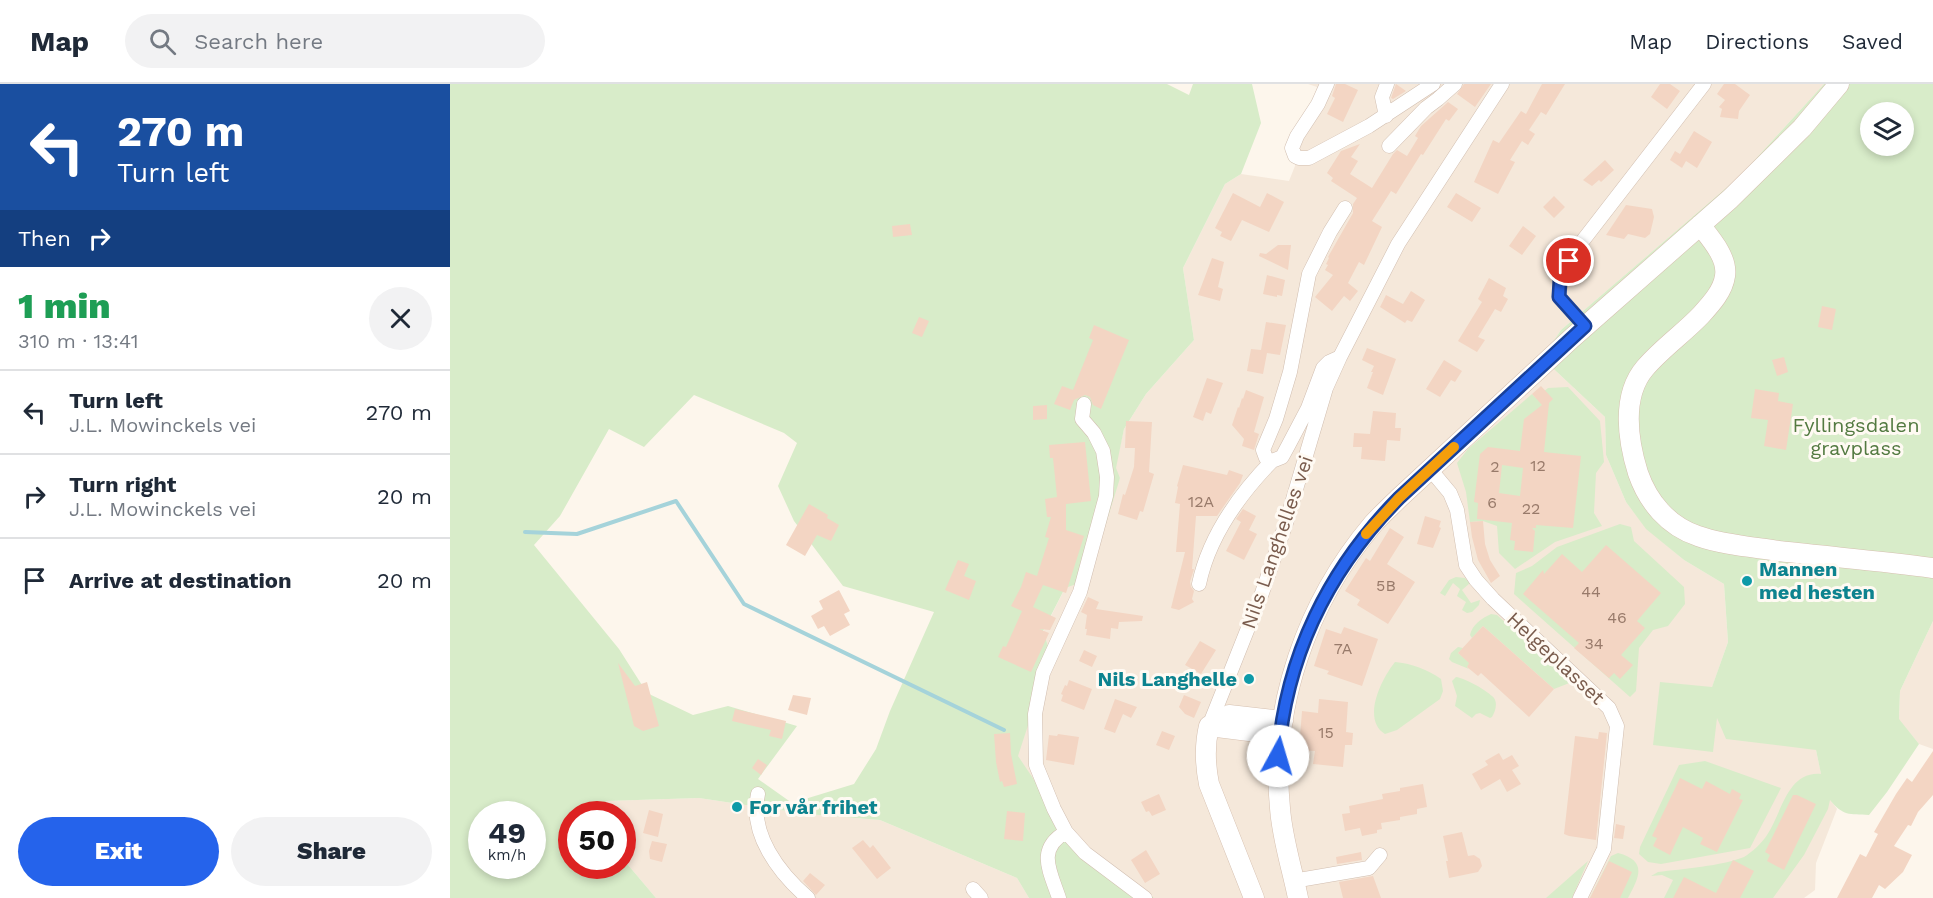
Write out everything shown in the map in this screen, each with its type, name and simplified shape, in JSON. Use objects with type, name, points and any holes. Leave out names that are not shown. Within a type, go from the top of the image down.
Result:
[{"type":"main road","points":[[1295,889],[1280,809],[1278,756],[1281,728],[1289,689],[1304,639],[1323,598],[1347,559],[1373,524],[1585,326],[1730,199],[1802,128],[1839,84]]},
{"type":"main road","points":[[1700,225],[1726,265],[1725,278],[1709,307],[1644,369],[1638,378],[1630,405],[1628,423],[1637,469],[1643,487],[1653,502],[1669,520],[1682,530],[1701,537],[1763,549],[1933,568]]},
{"type":"main road","points":[[1254,898],[1209,784],[1205,765],[1205,742],[1212,720],[1281,728]]},
{"type":"street","points":[[1327,84],[1318,104],[1297,136],[1292,148],[1295,156],[1309,158],[1386,116],[1433,84]]},
{"type":"street","points":[[1386,116],[1382,98],[1387,84]]},
{"type":"street","points":[[1389,146],[1425,108],[1455,84]]},
{"type":"street","name":"Nils Langhelles vei","points":[[1212,720],[1287,523],[1326,388],[1340,357],[1398,244],[1502,84]]},
{"type":"street","points":[[1585,326],[1559,297],[1560,280],[1569,261],[1704,84]]},
{"type":"street","name":"Nils Langhelles vei","points":[[1272,461],[1266,458],[1263,450],[1276,419],[1290,372],[1309,274],[1345,208]]},
{"type":"street","name":"Nils Langhelles vei","points":[[1199,584],[1212,542],[1228,513],[1272,461],[1282,457],[1308,408],[1323,368],[1340,357]]},
{"type":"street","points":[[1084,404],[1082,419],[1094,434],[1103,451],[1107,477],[1106,496],[1080,592],[1043,673],[1036,702],[1036,765],[1066,832],[1085,853],[1145,898]]},
{"type":"street","name":"Helgeplasset","points":[[1430,469],[1450,493],[1457,510],[1466,565],[1476,580],[1493,599],[1609,708],[1614,717],[1617,726],[1604,849],[1580,898]]},
{"type":"street","points":[[758,794],[756,810],[765,845],[782,872],[808,898]]},
{"type":"street","points":[[1059,898],[1047,855],[1053,841],[1066,832]]},
{"type":"street","points":[[1295,889],[1369,868],[1380,855]]},
{"type":"shaded area","points":[[1308,84],[1824,84],[1740,176],[1561,330],[1542,358],[1605,417],[1606,455],[1626,502],[1646,528],[1684,560],[1724,584],[1728,642],[1709,696],[1816,750],[1825,792],[1837,809],[1816,863],[1815,890],[1804,898],[1154,898],[1070,833],[1017,756],[1051,655],[1043,632],[1120,478],[1115,468],[1124,429],[1146,394],[1194,340],[1183,268],[1225,184],[1241,174],[1289,181],[1317,87]]},
{"type":"shaded area","points":[[1933,621],[1933,749],[1919,744],[1899,720],[1900,691]]},
{"type":"shaded area","points":[[699,798],[807,814],[880,820],[1017,878],[1029,898],[656,898],[636,874],[636,801],[606,801]]},
{"type":"green space","points":[[450,84],[1167,84],[1189,95],[1193,84],[1252,84],[1261,123],[1241,174],[1225,184],[1183,268],[1194,340],[1146,394],[1124,429],[1116,468],[1120,478],[1091,573],[1088,580],[1065,588],[1043,631],[1051,655],[1018,756],[1070,833],[1154,898],[1029,898],[1017,878],[880,820],[807,814],[699,798],[558,801],[558,879],[636,879],[636,874],[656,898],[450,898]],"holes":[[[694,395],[784,433],[797,443],[778,486],[794,521],[843,586],[934,612],[890,711],[876,749],[854,784],[792,803],[758,779],[797,726],[728,706],[693,715],[647,693],[619,649],[534,545],[560,516],[609,429],[644,447]]]},
{"type":"green space","name":"Fyllingsdalen gravplass","points":[[1824,84],[1933,84],[1933,621],[1900,691],[1899,719],[1919,744],[1869,815],[1847,813],[1830,800],[1828,809],[1804,855],[1773,898],[1664,898],[1673,880],[1662,875],[1651,876],[1658,872],[1725,863],[1744,857],[1763,841],[1793,786],[1800,779],[1821,774],[1816,750],[1726,739],[1717,718],[1713,752],[1653,745],[1660,682],[1712,687],[1728,642],[1724,584],[1684,560],[1646,529],[1626,502],[1606,455],[1605,417],[1542,358],[1561,330],[1740,176]]},
{"type":"green space","points":[[1568,387],[1600,421],[1604,462],[1596,473],[1594,513],[1602,526],[1555,542],[1515,569],[1499,553],[1497,526],[1483,521],[1470,522],[1466,492],[1457,463],[1468,449],[1532,394],[1536,398],[1548,388]]},
{"type":"green space","points":[[1620,524],[1631,527],[1634,541],[1684,587],[1685,604],[1668,626],[1653,630],[1639,648],[1636,691],[1630,697],[1514,594],[1516,573],[1532,566],[1557,547]]},
{"type":"green space","points":[[1456,577],[1465,578],[1470,583],[1462,590],[1471,603],[1480,600],[1479,605],[1472,612],[1467,613],[1462,610],[1466,602],[1457,596],[1460,589],[1453,583],[1445,596],[1440,593],[1449,580]]},
{"type":"green space","points":[[1491,614],[1497,615],[1572,682],[1554,689],[1483,626],[1472,638],[1470,635],[1475,625]]},
{"type":"green space","points":[[1458,647],[1463,648],[1458,653],[1470,663],[1467,667],[1469,669],[1449,659],[1451,653]]},
{"type":"green space","points":[[1395,662],[1413,665],[1441,679],[1443,691],[1440,699],[1397,730],[1385,734],[1378,727],[1374,709],[1380,688]]},
{"type":"green space","points":[[1456,677],[1476,685],[1494,698],[1496,705],[1492,717],[1480,713],[1472,718],[1455,706],[1457,696],[1452,681]]},
{"type":"green space","points":[[1705,761],[1781,788],[1750,848],[1661,864],[1648,862],[1639,854],[1640,847],[1679,765]]},
{"type":"green space","points":[[1618,853],[1634,860],[1637,865],[1638,877],[1628,898],[1590,898],[1611,856]]},
{"type":"green space","points":[[1588,861],[1572,898],[1546,898]]},
{"type":"building","points":[[1336,84],[1345,84],[1358,90],[1343,122],[1327,114],[1335,98],[1332,96]]},
{"type":"building","points":[[1396,84],[1406,91],[1393,99],[1391,98]]},
{"type":"building","points":[[1464,84],[1491,84],[1475,107],[1457,94]]},
{"type":"building","points":[[1542,84],[1565,84],[1546,115],[1541,112],[1529,130],[1535,134],[1528,145],[1522,141],[1510,160],[1515,162],[1498,194],[1474,182],[1493,140],[1499,143],[1521,111],[1526,114]]},
{"type":"building","points":[[1660,84],[1670,84],[1680,91],[1667,109],[1651,97]]},
{"type":"building","points":[[1724,84],[1735,84],[1750,95],[1739,111],[1738,119],[1720,117],[1722,109],[1719,107],[1725,100],[1717,94]]},
{"type":"building","points":[[1448,102],[1458,109],[1449,121],[1446,119],[1396,194],[1391,191],[1372,221],[1382,227],[1364,265],[1359,262],[1348,283],[1358,291],[1350,301],[1344,296],[1332,311],[1315,297],[1333,275],[1325,270],[1328,257],[1353,213],[1353,204],[1357,198],[1331,181],[1333,178],[1327,173],[1341,151],[1360,144],[1351,157],[1358,161],[1350,174],[1372,188],[1393,154],[1397,150],[1407,156],[1418,138],[1415,136],[1421,126]]},
{"type":"building","points":[[1694,131],[1712,142],[1697,168],[1686,161],[1682,168],[1670,160],[1675,151],[1680,154]]},
{"type":"building","points":[[1605,160],[1614,170],[1601,182],[1599,180],[1592,186],[1583,180]]},
{"type":"building","points":[[1233,193],[1260,207],[1267,193],[1284,202],[1269,232],[1242,220],[1231,241],[1220,236],[1222,232],[1215,228]]},
{"type":"building","points":[[1456,193],[1481,208],[1472,222],[1447,207]]},
{"type":"building","points":[[1554,196],[1565,207],[1554,218],[1543,207]]},
{"type":"building","points":[[1626,205],[1652,209],[1654,217],[1650,234],[1645,238],[1628,234],[1624,239],[1606,235]]},
{"type":"building","points":[[910,224],[912,235],[893,237],[892,226]]},
{"type":"building","points":[[1523,226],[1536,236],[1522,255],[1509,246]]},
{"type":"building","points":[[1278,245],[1291,245],[1288,270],[1259,256],[1260,253],[1266,254]]},
{"type":"building","points":[[1212,258],[1224,262],[1218,287],[1223,289],[1220,301],[1198,295]]},
{"type":"building","points":[[1267,275],[1285,280],[1282,296],[1263,294]]},
{"type":"building","points":[[1489,278],[1506,288],[1503,296],[1508,299],[1501,312],[1495,309],[1478,337],[1485,340],[1477,352],[1458,341],[1482,302],[1478,299]]},
{"type":"building","points":[[1411,291],[1425,300],[1412,322],[1407,320],[1405,323],[1380,307],[1386,295],[1403,304]]},
{"type":"building","points":[[1822,306],[1836,309],[1832,330],[1818,327]]},
{"type":"building","points":[[919,317],[929,321],[922,337],[912,333]]},
{"type":"building","points":[[1266,322],[1286,325],[1280,355],[1267,353],[1263,374],[1247,371],[1251,349],[1261,350]]},
{"type":"building","points":[[1094,325],[1129,340],[1101,409],[1093,405],[1090,397],[1085,395],[1074,400],[1070,410],[1054,404],[1062,386],[1073,390],[1093,340],[1089,338]]},
{"type":"building","points":[[1367,348],[1396,359],[1383,395],[1367,388],[1374,366],[1362,360]]},
{"type":"building","points":[[1784,357],[1788,372],[1777,376],[1772,360]]},
{"type":"building","points":[[1444,360],[1462,371],[1455,382],[1451,380],[1440,397],[1426,389]]},
{"type":"building","points":[[1207,378],[1223,383],[1211,414],[1206,412],[1203,421],[1193,417]]},
{"type":"building","points":[[1541,386],[1553,399],[1549,403],[1544,452],[1581,456],[1573,528],[1536,525],[1536,528],[1532,528],[1535,531],[1533,552],[1514,550],[1515,541],[1510,540],[1512,523],[1477,519],[1478,503],[1474,502],[1480,454],[1488,447],[1520,451],[1524,419],[1542,405],[1532,394]],"holes":[[[1502,465],[1523,468],[1520,496],[1499,493]]]},
{"type":"building","points":[[1755,389],[1779,393],[1778,401],[1793,404],[1786,450],[1764,446],[1768,420],[1751,418]]},
{"type":"building","points":[[1246,390],[1264,397],[1254,432],[1259,434],[1254,450],[1242,446],[1244,439],[1232,425]]},
{"type":"building","points":[[1047,405],[1047,419],[1033,420],[1033,406]]},
{"type":"building","points":[[1373,411],[1396,413],[1395,428],[1401,428],[1400,441],[1387,440],[1385,461],[1361,459],[1362,447],[1353,447],[1354,433],[1370,434]]},
{"type":"building","points":[[1126,421],[1152,422],[1149,472],[1154,474],[1143,512],[1140,511],[1137,520],[1118,514],[1134,467],[1135,448],[1125,448]]},
{"type":"building","points":[[1085,442],[1091,501],[1066,504],[1066,530],[1084,536],[1066,593],[1043,585],[1033,607],[1056,618],[1050,630],[1039,629],[1049,633],[1031,672],[998,657],[1003,646],[1006,647],[1022,611],[1011,606],[1026,572],[1037,576],[1049,538],[1045,537],[1051,517],[1047,517],[1045,499],[1057,497],[1053,458],[1050,458],[1049,445]]},
{"type":"building","points":[[1183,465],[1227,475],[1229,470],[1243,475],[1217,516],[1196,516],[1192,569],[1194,569],[1190,582],[1194,591],[1192,599],[1194,602],[1179,610],[1171,608],[1185,552],[1176,552],[1180,504],[1175,503]]},
{"type":"building","points":[[809,504],[828,515],[827,518],[839,525],[831,541],[817,535],[805,556],[786,545]]},
{"type":"building","points":[[1243,509],[1256,516],[1249,530],[1257,534],[1244,560],[1226,551],[1241,522],[1236,519]]},
{"type":"building","points":[[1425,516],[1441,521],[1439,527],[1441,528],[1433,548],[1417,544]]},
{"type":"building","points":[[1483,521],[1485,544],[1490,560],[1500,576],[1491,583],[1478,560],[1470,522]]},
{"type":"building","points":[[1390,528],[1404,537],[1387,564],[1415,582],[1388,624],[1357,605],[1360,600],[1345,591],[1366,558],[1370,561]]},
{"type":"building","points":[[1606,545],[1661,593],[1637,621],[1645,628],[1621,655],[1633,665],[1620,679],[1614,673],[1609,678],[1574,648],[1579,643],[1523,594],[1543,570],[1544,574],[1562,554],[1582,572]]},
{"type":"building","points":[[958,560],[969,564],[964,576],[976,581],[969,600],[945,590]]},
{"type":"building","points":[[839,590],[850,611],[844,614],[850,625],[830,636],[824,626],[818,629],[811,616],[823,609],[819,601]]},
{"type":"building","points":[[1088,597],[1099,602],[1096,609],[1143,616],[1142,621],[1119,622],[1118,629],[1111,628],[1110,639],[1086,635],[1087,615],[1081,612]]},
{"type":"building","points":[[1483,626],[1554,689],[1529,717],[1481,673],[1478,676],[1467,667],[1469,663],[1458,653]]},
{"type":"building","points":[[1344,627],[1378,639],[1362,686],[1327,674],[1329,671],[1314,666],[1326,629],[1341,634]]},
{"type":"building","points":[[1200,641],[1216,650],[1201,674],[1185,665]]},
{"type":"building","points":[[1084,650],[1097,656],[1092,667],[1079,661]]},
{"type":"building","points":[[618,663],[635,686],[647,682],[659,726],[643,731],[634,726]]},
{"type":"building","points":[[1069,680],[1092,689],[1084,710],[1061,701],[1063,695],[1061,694]]},
{"type":"building","points":[[793,695],[811,698],[807,715],[788,710]]},
{"type":"building","points":[[1184,695],[1201,702],[1194,718],[1185,714],[1179,707]]},
{"type":"building","points":[[1115,699],[1137,707],[1131,718],[1123,714],[1115,733],[1104,729]]},
{"type":"building","points":[[1319,699],[1348,702],[1346,732],[1353,733],[1352,745],[1345,745],[1343,767],[1313,764],[1315,751],[1299,750],[1302,711],[1318,713]]},
{"type":"building","points":[[735,709],[786,721],[782,739],[769,736],[771,730],[732,721]]},
{"type":"building","points":[[1162,731],[1175,736],[1169,750],[1156,745]]},
{"type":"building","points":[[1599,732],[1607,733],[1596,840],[1569,836],[1564,834],[1575,736],[1598,739]]},
{"type":"building","points":[[1010,733],[1011,754],[1017,784],[1004,787],[1002,781],[1000,782],[996,762],[994,734]]},
{"type":"building","points":[[1058,734],[1079,737],[1074,765],[1046,760],[1049,735],[1057,736]]},
{"type":"building","points":[[1933,751],[1933,795],[1894,846],[1912,855],[1903,872],[1885,889],[1879,885],[1872,898],[1837,898],[1860,854],[1866,857],[1878,834],[1874,832],[1896,794],[1907,778],[1912,782]]},
{"type":"building","points":[[1499,753],[1503,760],[1512,755],[1519,766],[1512,770],[1521,784],[1507,792],[1500,779],[1481,790],[1472,774],[1488,765],[1485,761]]},
{"type":"building","points":[[758,759],[767,765],[761,775],[752,768]]},
{"type":"building","points":[[1680,778],[1702,789],[1706,781],[1730,794],[1732,789],[1741,794],[1739,799],[1743,800],[1717,852],[1700,844],[1703,838],[1683,827],[1670,855],[1653,846],[1657,838],[1652,836]]},
{"type":"building","points":[[1423,784],[1427,807],[1417,809],[1417,814],[1381,823],[1382,829],[1377,830],[1377,833],[1362,836],[1360,828],[1345,831],[1342,814],[1350,813],[1349,806],[1383,799],[1382,794]]},
{"type":"building","points":[[1159,794],[1166,810],[1152,816],[1149,811],[1146,812],[1141,802]]},
{"type":"building","points":[[1793,795],[1816,804],[1784,870],[1767,861],[1770,855],[1765,852]]},
{"type":"building","points":[[649,810],[663,814],[658,837],[643,833]]},
{"type":"building","points":[[1007,811],[1025,813],[1023,841],[1004,839]]},
{"type":"building","points":[[1616,824],[1625,826],[1623,839],[1614,838]]},
{"type":"building","points":[[1462,832],[1468,856],[1474,855],[1480,859],[1482,866],[1478,872],[1449,878],[1443,836]]},
{"type":"building","points":[[863,840],[870,848],[873,845],[891,868],[877,879],[852,848]]},
{"type":"building","points":[[652,841],[667,844],[662,862],[650,859],[649,851]]},
{"type":"building","points":[[1146,850],[1160,874],[1145,883],[1131,860]]},
{"type":"building","points":[[1361,852],[1362,860],[1337,864],[1336,857]]},
{"type":"building","points":[[1733,860],[1754,871],[1740,898],[1673,898],[1684,877],[1716,893]]},
{"type":"building","points":[[1609,861],[1632,872],[1620,898],[1590,898]]},
{"type":"building","points":[[810,873],[825,885],[816,895],[803,881]]},
{"type":"building","points":[[1373,876],[1381,898],[1343,898],[1339,882]]},
{"type":"waterway","points":[[525,532],[577,534],[676,501],[744,604],[1004,730]]},
{"type":"slow traffic","points":[[1366,534],[1399,498],[1454,447]]},
{"type":"place","name":"Mannen med hesten","points":[[1747,581]]},
{"type":"place","name":"Nils Langhelle","points":[[1249,679]]},
{"type":"place","name":"For vår frihet","points":[[737,807]]},
{"type":"route","points":[[1278,756],[1289,689],[1304,639],[1323,598],[1347,559],[1373,524],[1399,498],[1585,326],[1559,297],[1560,280],[1569,261]]}]
